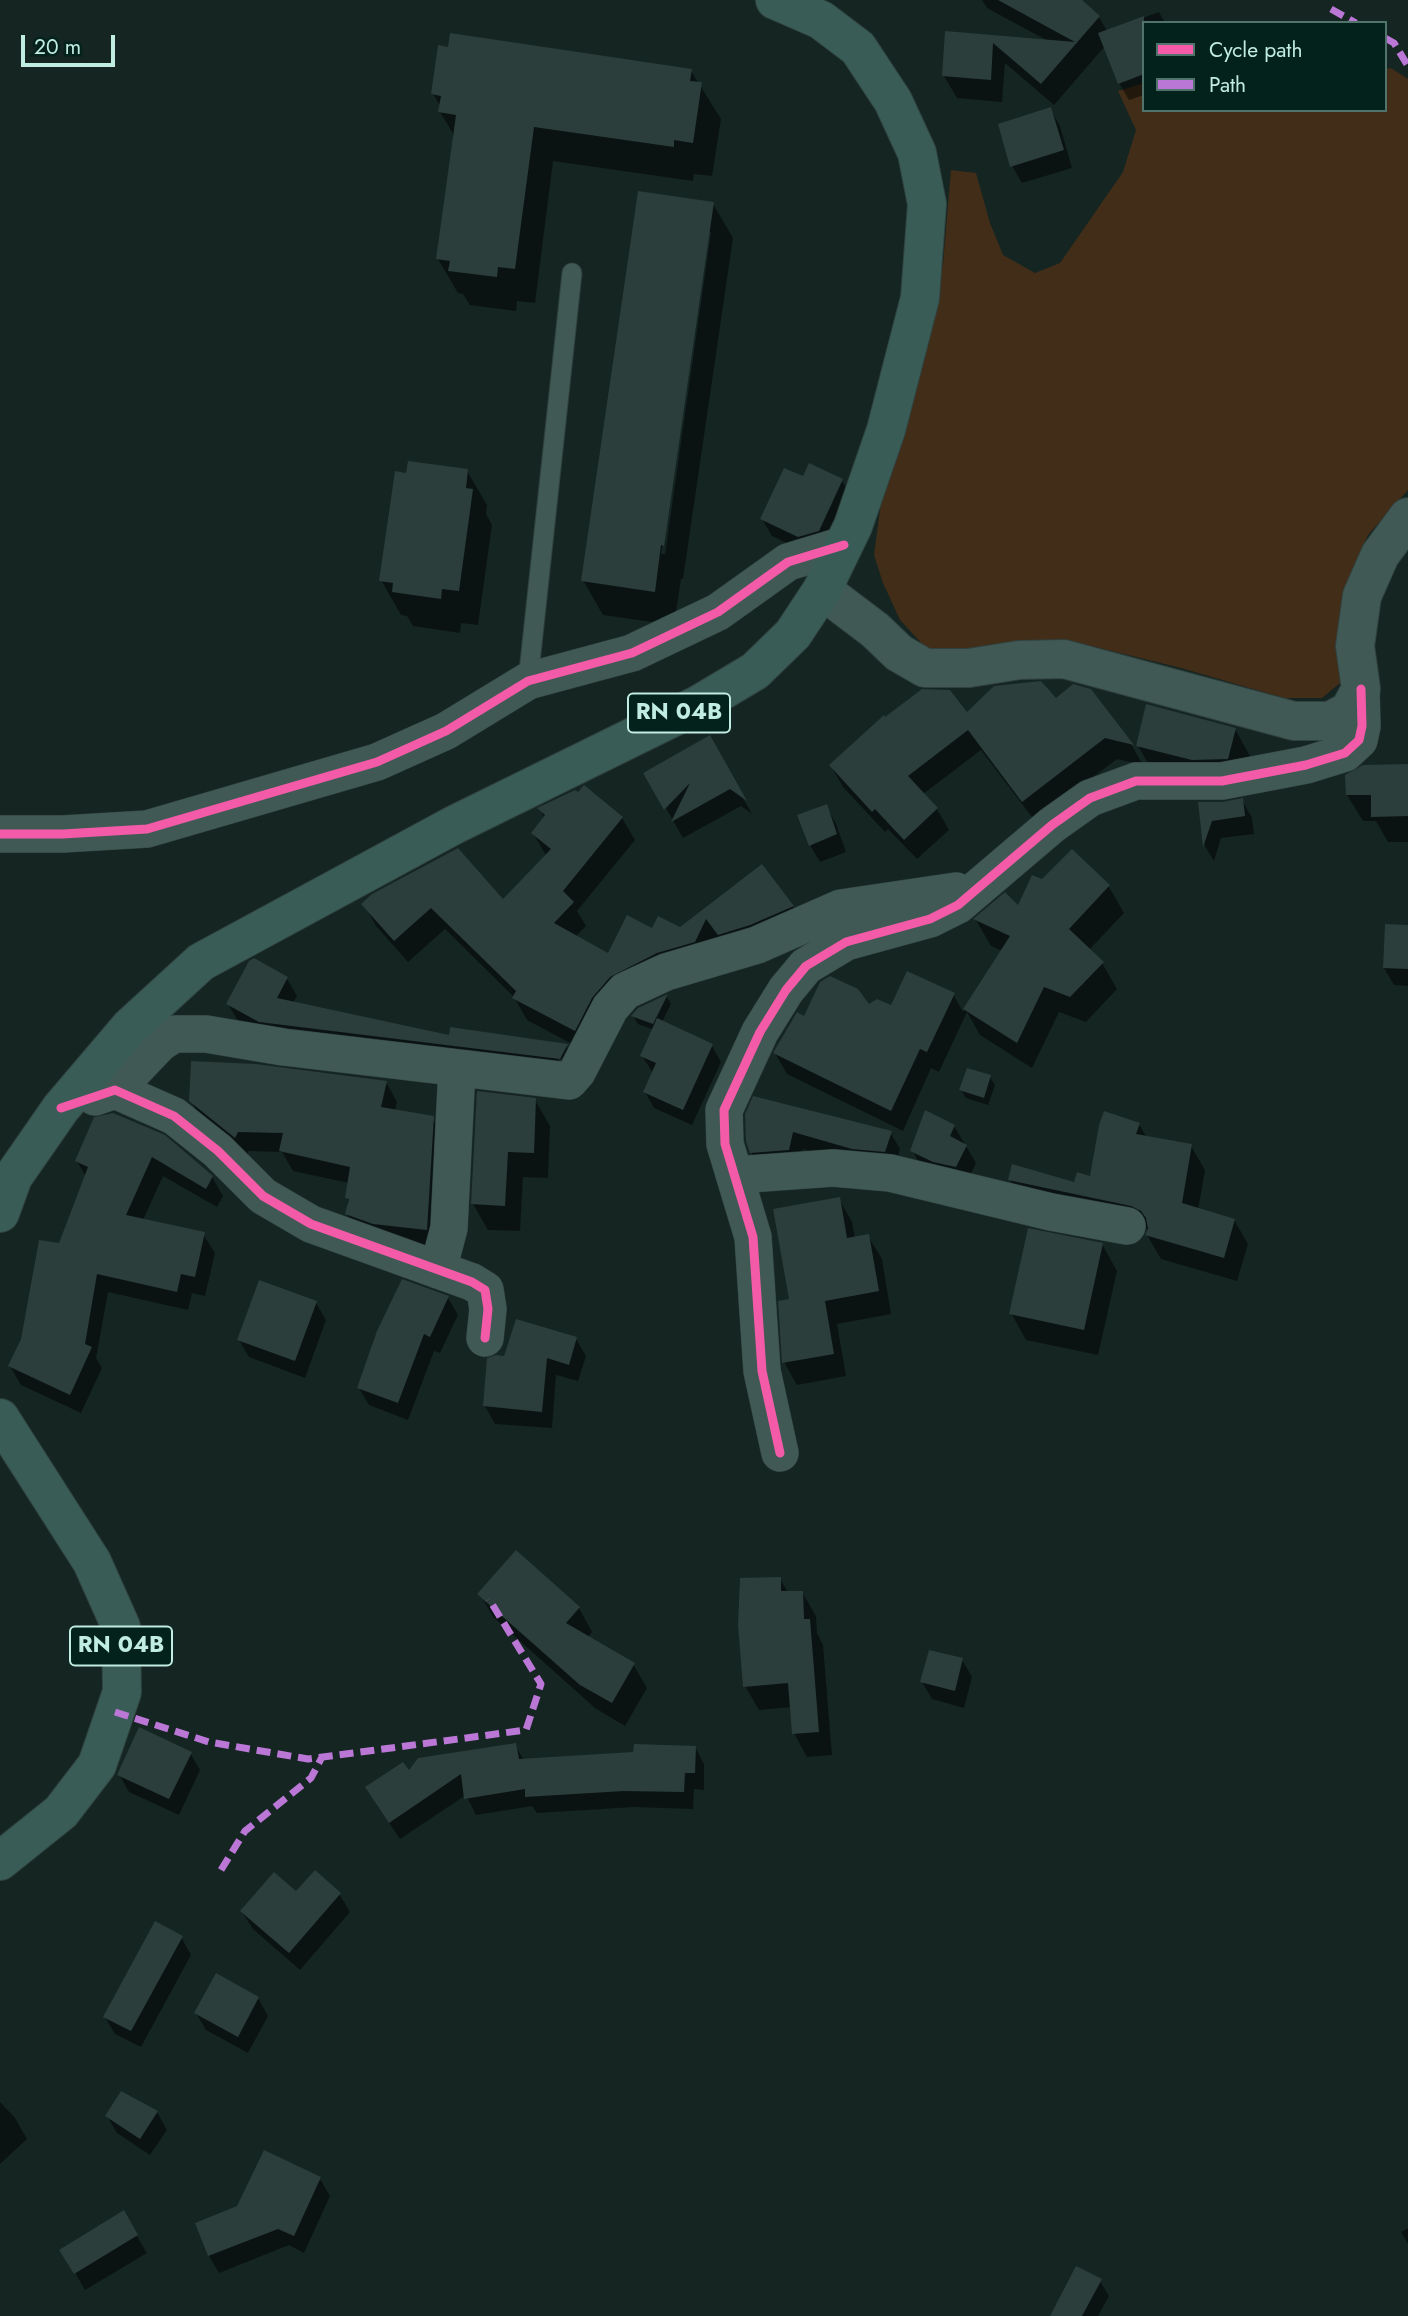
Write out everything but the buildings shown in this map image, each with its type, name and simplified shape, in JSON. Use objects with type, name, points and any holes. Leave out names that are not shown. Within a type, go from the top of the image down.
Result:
[{"type":"main road","name":"RN 04B","points":[[0,1213],[13,1177],[61,1108],[130,1027],[201,962],[454,825],[698,705],[755,671],[793,634],[822,590],[853,526],[886,430],[920,298],[927,204],[917,153],[893,101],[858,48],[821,20],[775,0]]},
{"type":"main road","name":"RN 04B","points":[[0,1418],[97,1572],[121,1626],[122,1692],[97,1765],[61,1812],[0,1861]]},
{"type":"street","points":[[780,1453],[762,1371],[753,1237],[725,1144],[724,1110],[760,1032],[786,990],[806,966],[846,942],[930,919],[958,905],[1052,825],[1090,798],[1136,781],[1222,781],[1306,765],[1345,753],[1359,740],[1362,726],[1355,646],[1362,596],[1380,555],[1408,517]]},
{"type":"street","points":[[0,834],[63,834],[148,829],[377,762],[446,731],[528,681],[632,653],[718,612],[788,562],[844,545]]},
{"type":"street","points":[[822,590],[875,630],[899,653],[925,668],[969,668],[1019,660],[1064,659],[1294,721],[1330,721],[1349,711],[1360,689]]},
{"type":"street","points":[[61,1108],[115,1090],[160,1043],[174,1034],[206,1034],[283,1047],[569,1081],[577,1072],[610,1008],[625,991],[666,972],[757,945],[841,908],[978,888]]},
{"type":"street","points":[[438,1270],[449,1228],[457,1068]]},
{"type":"street","points":[[115,1090],[174,1116],[218,1152],[263,1196],[311,1224],[472,1282],[485,1290],[488,1309],[485,1338]]},
{"type":"street","points":[[735,1175],[833,1168],[890,1173],[1051,1212],[1127,1226]]},
{"type":"lane","points":[[528,681],[572,273]]},
{"type":"shaded area","points":[[1391,68],[1408,79],[1408,490],[1368,535],[1350,578],[1345,679],[1322,698],[1284,698],[1181,668],[1067,640],[956,658],[925,647],[900,620],[874,555],[882,495],[943,264],[951,170],[976,173],[990,223],[1003,255],[1035,273],[1060,263],[1123,172],[1136,130],[1118,91],[1142,84],[1142,112],[1387,112],[1387,69]]},
{"type":"marked path","points":[[1331,9],[1352,21]]},
{"type":"marked path","points":[[1387,39],[1394,43],[1408,66]]},
{"type":"marked path","points":[[115,1712],[209,1742],[308,1759],[526,1730],[541,1684],[489,1599]]},
{"type":"marked path","points":[[221,1870],[245,1831],[311,1778],[322,1757]]},
{"type":"cycle path","points":[[0,834],[63,834],[147,829],[377,762],[446,731],[528,681],[632,653],[718,612],[788,562],[844,545]]},
{"type":"cycle path","points":[[780,1453],[762,1371],[753,1237],[725,1144],[724,1110],[760,1032],[786,990],[806,966],[846,942],[930,919],[958,905],[1052,825],[1090,798],[1136,781],[1222,781],[1306,765],[1345,753],[1359,740],[1362,726],[1361,689]]},
{"type":"cycle path","points":[[61,1108],[115,1090],[174,1116],[218,1151],[263,1196],[311,1224],[472,1282],[485,1290],[488,1309],[485,1338]]}]
